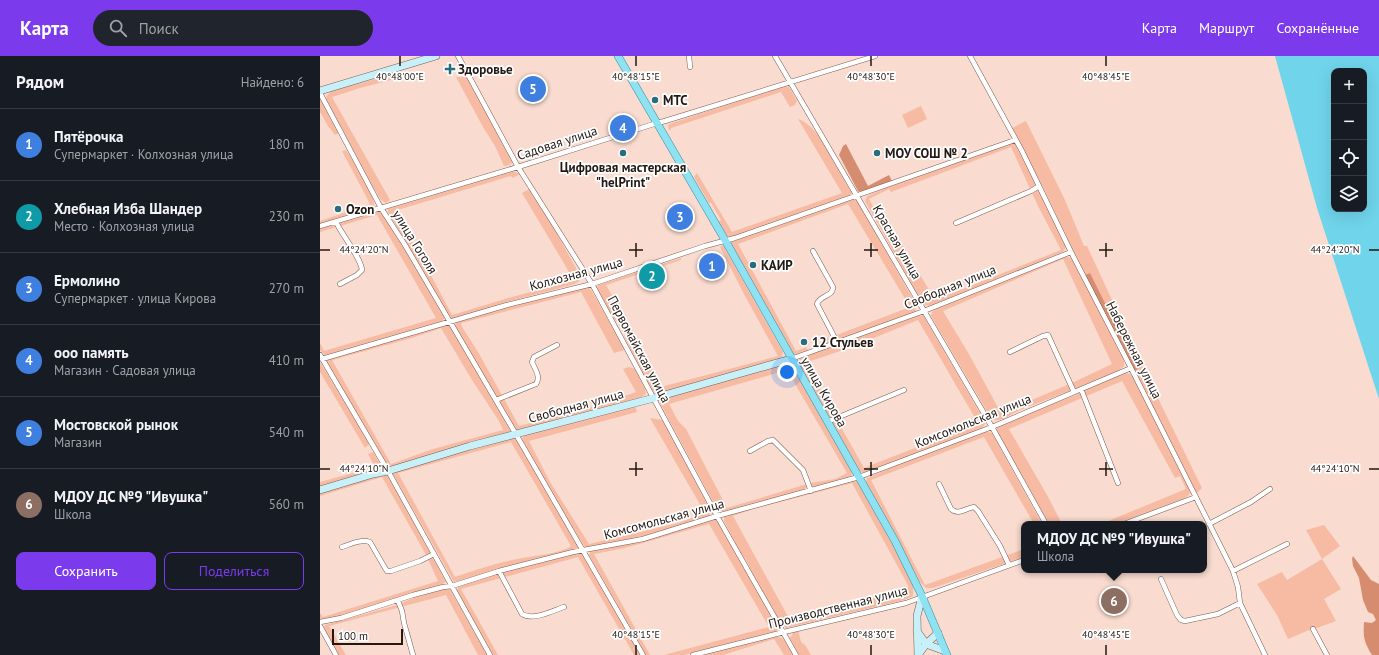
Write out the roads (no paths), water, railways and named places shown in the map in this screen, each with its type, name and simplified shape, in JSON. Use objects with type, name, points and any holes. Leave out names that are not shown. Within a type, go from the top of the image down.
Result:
[{"type":"main road","name":"улица Кирова","points":[[618,56],[725,240],[895,541],[922,596],[946,653]]},
{"type":"street","points":[[320,92],[436,56]]},
{"type":"street","name":"Первомайская улица","points":[[458,56],[518,167],[592,284],[717,516],[796,655]]},
{"type":"street","points":[[689,56],[690,67]]},
{"type":"street","name":"Красная улица","points":[[776,56],[992,427],[1044,521]]},
{"type":"street","name":"Садовая улица","points":[[320,226],[518,167],[875,56]]},
{"type":"street","name":"Набережная улица","points":[[970,56],[1039,186],[1233,572],[1238,587],[1240,603],[1265,655]]},
{"type":"street","name":"улица Гоголя","points":[[320,92],[381,208],[496,400],[643,655]]},
{"type":"street","name":"Колхозная улица","points":[[321,357],[450,322],[506,305],[592,284],[735,238],[1015,140]]},
{"type":"street","points":[[956,223],[1031,191],[1039,186]]},
{"type":"street","points":[[336,222],[360,262],[362,270],[357,275],[340,284]]},
{"type":"street","points":[[813,251],[833,287],[830,294],[820,298],[817,304],[837,342]]},
{"type":"street","name":"Свободная улица","points":[[320,490],[470,446],[654,398],[791,359],[924,311],[1071,252]]},
{"type":"street","points":[[1010,352],[1048,335],[1074,392]]},
{"type":"street","points":[[496,400],[536,384],[539,379],[532,360],[534,357],[558,345]]},
{"type":"street","points":[[321,357],[388,471],[490,655]]},
{"type":"street","name":"Комсомольская улица","points":[[320,622],[341,618],[499,571],[573,552],[643,539],[717,516],[859,477],[992,427],[1131,368]]},
{"type":"street","points":[[1081,389],[1118,483]]},
{"type":"street","points":[[827,422],[904,390]]},
{"type":"street","points":[[750,451],[768,441],[773,440],[803,470],[811,490]]},
{"type":"street","points":[[939,484],[951,509],[957,512],[974,507],[978,511],[1000,546],[1009,565]]},
{"type":"street","points":[[1209,524],[1251,502],[1270,489]]},
{"type":"street","points":[[1132,521],[1196,497]]},
{"type":"street","points":[[342,547],[358,542],[370,542],[387,571],[391,572],[434,554]]},
{"type":"street","points":[[1233,572],[1287,544]]},
{"type":"street","name":"Производственная улица","points":[[693,655],[906,603],[1021,561]]},
{"type":"street","points":[[499,571],[522,614],[527,617],[564,607]]},
{"type":"street","points":[[1161,579],[1177,615],[1181,620],[1185,621],[1218,614],[1240,603]]},
{"type":"street","points":[[918,655],[917,616],[922,596]]},
{"type":"street","points":[[398,601],[413,655]]},
{"type":"street","points":[[917,616],[921,613],[928,612]]},
{"type":"street","points":[[320,626],[336,655]]},
{"type":"street","points":[[1313,629],[1327,655]]},
{"type":"street","points":[[917,631],[926,644]]},
{"type":"street","points":[[918,655],[926,644],[938,633]]},
{"type":"street","name":"улица Кирова","points":[[926,644],[946,653]]},
{"type":"water","points":[[1275,56],[1379,56],[1379,399],[1317,208]]},
{"type":"place","name":"Здоровье","points":[[450,69]]},
{"type":"place","name":"Мостовской рынок","points":[[533,89]]},
{"type":"place","name":"МТС","points":[[655,100]]},
{"type":"place","name":"ооо память","points":[[623,128]]},
{"type":"place","name":"Цифровая мастерская \"helPrint\"","points":[[623,153]]},
{"type":"place","name":"МОУ СОШ № 2","points":[[877,153]]},
{"type":"place","name":"Ozon","points":[[338,209]]},
{"type":"place","name":"Ермолино","points":[[680,217]]},
{"type":"place","name":"КАИР","points":[[753,265]]},
{"type":"place","name":"Пятёрочка","points":[[712,266]]},
{"type":"place","name":"Хлебная Изба Шандер","points":[[652,276]]},
{"type":"place","name":"12 Стульев","points":[[804,342]]},
{"type":"place","name":"МДОУ ДС №9 \"Ивушка\"","points":[[1114,601]]}]
